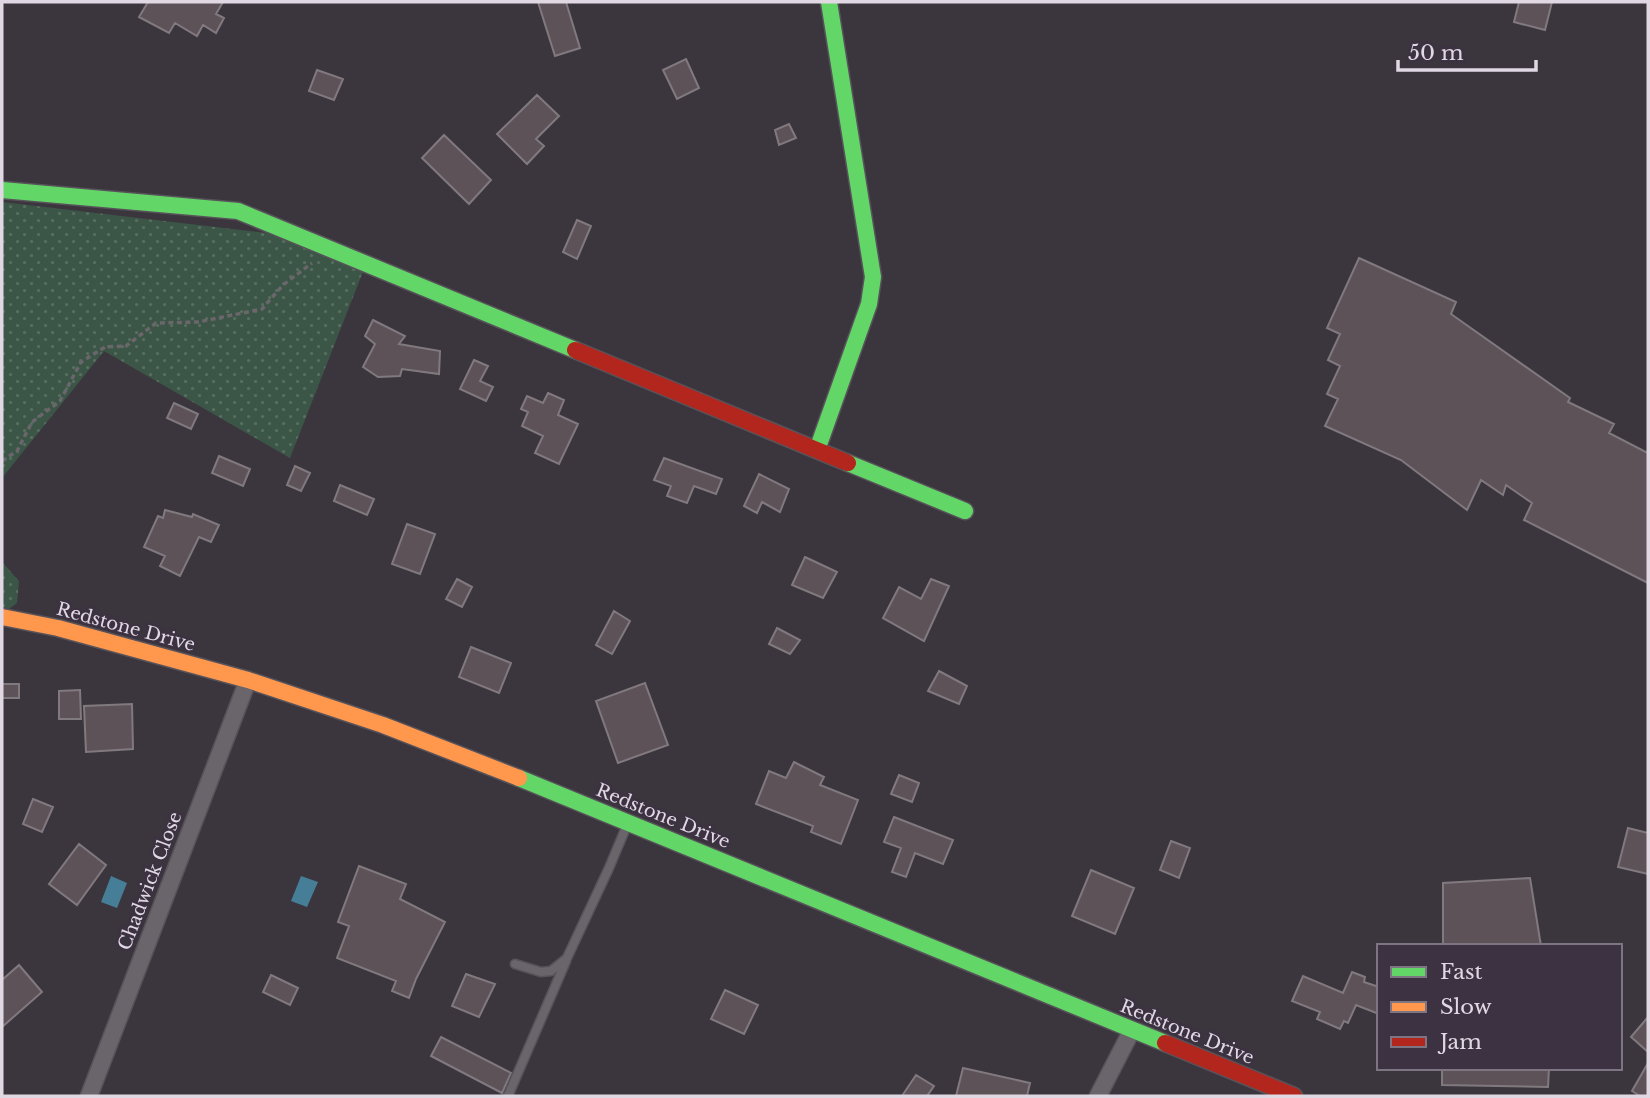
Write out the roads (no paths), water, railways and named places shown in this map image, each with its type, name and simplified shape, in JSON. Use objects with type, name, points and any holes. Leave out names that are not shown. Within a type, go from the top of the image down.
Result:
[{"type":"street","points":[[817,450],[869,304],[873,277],[829,2]]},
{"type":"street","points":[[2,190],[238,211],[965,511]]},
{"type":"street","name":"Redstone Drive","points":[[2,617],[58,628],[248,680],[383,725],[628,822],[1294,1096]]},
{"type":"street","name":"Chadwick Close","points":[[89,1096],[248,680]]},
{"type":"street","points":[[1098,1096],[1132,1030]]},
{"type":"lane","points":[[509,1096],[628,822]]},
{"type":"lane","points":[[515,964],[541,972],[551,971],[567,958]]},
{"type":"water","points":[[111,876],[127,883],[117,908],[101,902]]},
{"type":"water","points":[[301,876],[318,882],[307,907],[291,901]]}]
